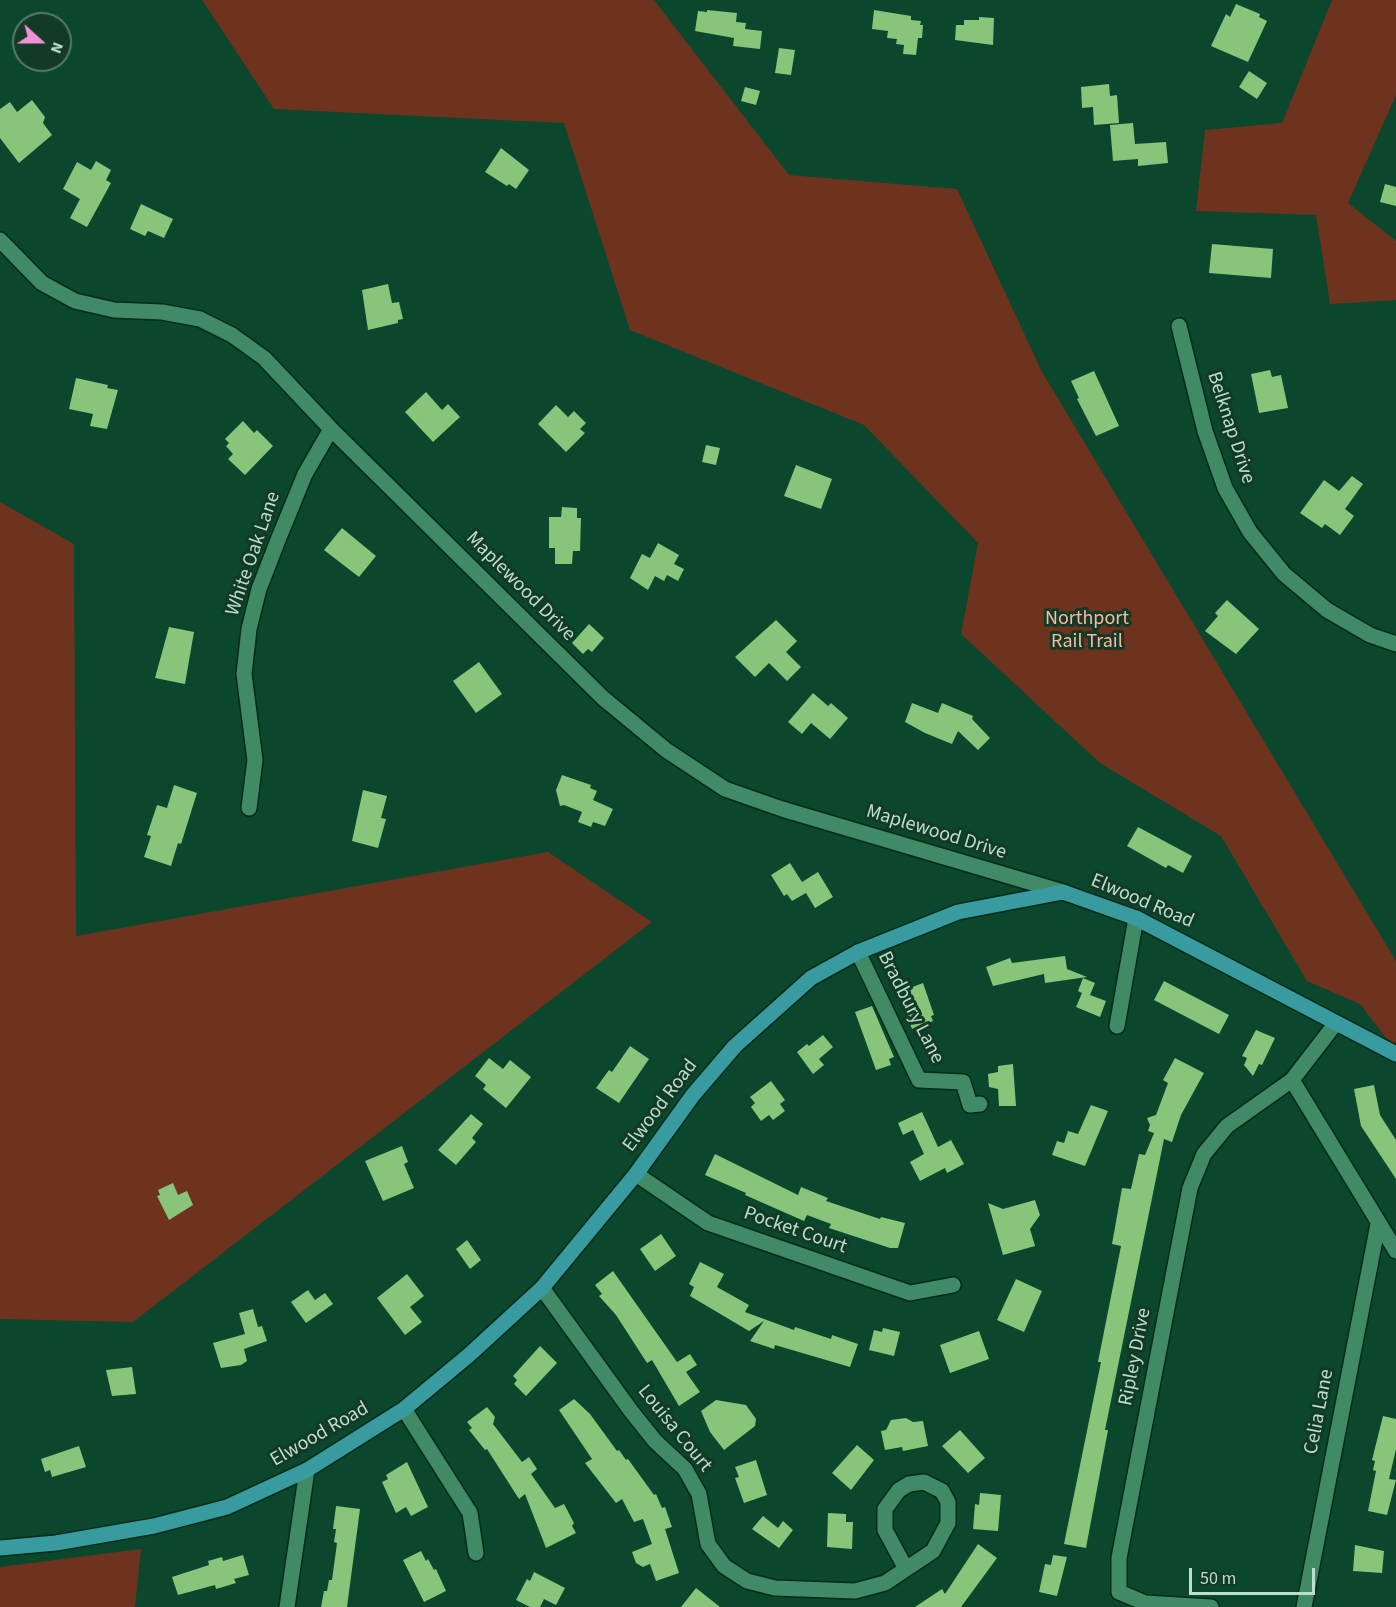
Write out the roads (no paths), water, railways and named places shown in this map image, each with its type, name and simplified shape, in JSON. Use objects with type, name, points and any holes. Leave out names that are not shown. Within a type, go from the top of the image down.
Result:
[{"type":"main road","name":"Elwood Road","points":[[0,1548],[67,1541],[154,1526],[216,1510],[307,1470],[404,1409],[469,1355],[542,1288],[636,1174],[693,1095],[735,1046],[811,978],[858,952],[958,912],[1063,892],[1136,918],[1305,1004],[1396,1054]]},
{"type":"street","name":"Maplewood Drive","points":[[0,240],[42,283],[75,301],[114,310],[162,312],[200,319],[232,335],[264,358],[331,429],[603,698],[666,750],[725,789],[782,809],[1063,892]]},
{"type":"street","name":"Belknap Drive","points":[[1179,326],[1205,430],[1225,488],[1250,532],[1284,573],[1327,610],[1370,635],[1396,644]]},
{"type":"street","name":"White Oak Lane","points":[[249,808],[255,760],[244,674],[249,629],[259,589],[291,507],[305,474],[331,429]]},
{"type":"street","points":[[1117,1026],[1136,918]]},
{"type":"street","name":"Bradbury Lane","points":[[858,952],[919,1080],[963,1082],[970,1105],[980,1104]]},
{"type":"street","name":"Ripley Drive","points":[[1211,1607],[1145,1603],[1119,1593],[1119,1558],[1190,1188],[1204,1154],[1227,1126],[1292,1080],[1336,1023]]},
{"type":"street","points":[[1292,1080],[1396,1251]]},
{"type":"street","name":"Pocket Court","points":[[636,1174],[708,1223],[910,1293],[953,1285]]},
{"type":"street","name":"Celia Lane","points":[[1304,1607],[1378,1224]]},
{"type":"street","name":"Louisa Court","points":[[542,1288],[655,1441],[685,1469],[699,1494],[708,1544],[724,1566],[747,1581],[775,1588],[855,1592],[885,1583],[905,1567],[933,1551],[948,1523],[948,1502],[942,1491],[924,1482],[909,1484],[899,1490],[885,1509],[885,1530],[905,1567]]},
{"type":"street","points":[[404,1409],[470,1513],[476,1553]]},
{"type":"street","points":[[287,1607],[307,1470]]},
{"type":"park label","name":"Northport Rail Trail","points":[[1087,632]]}]
